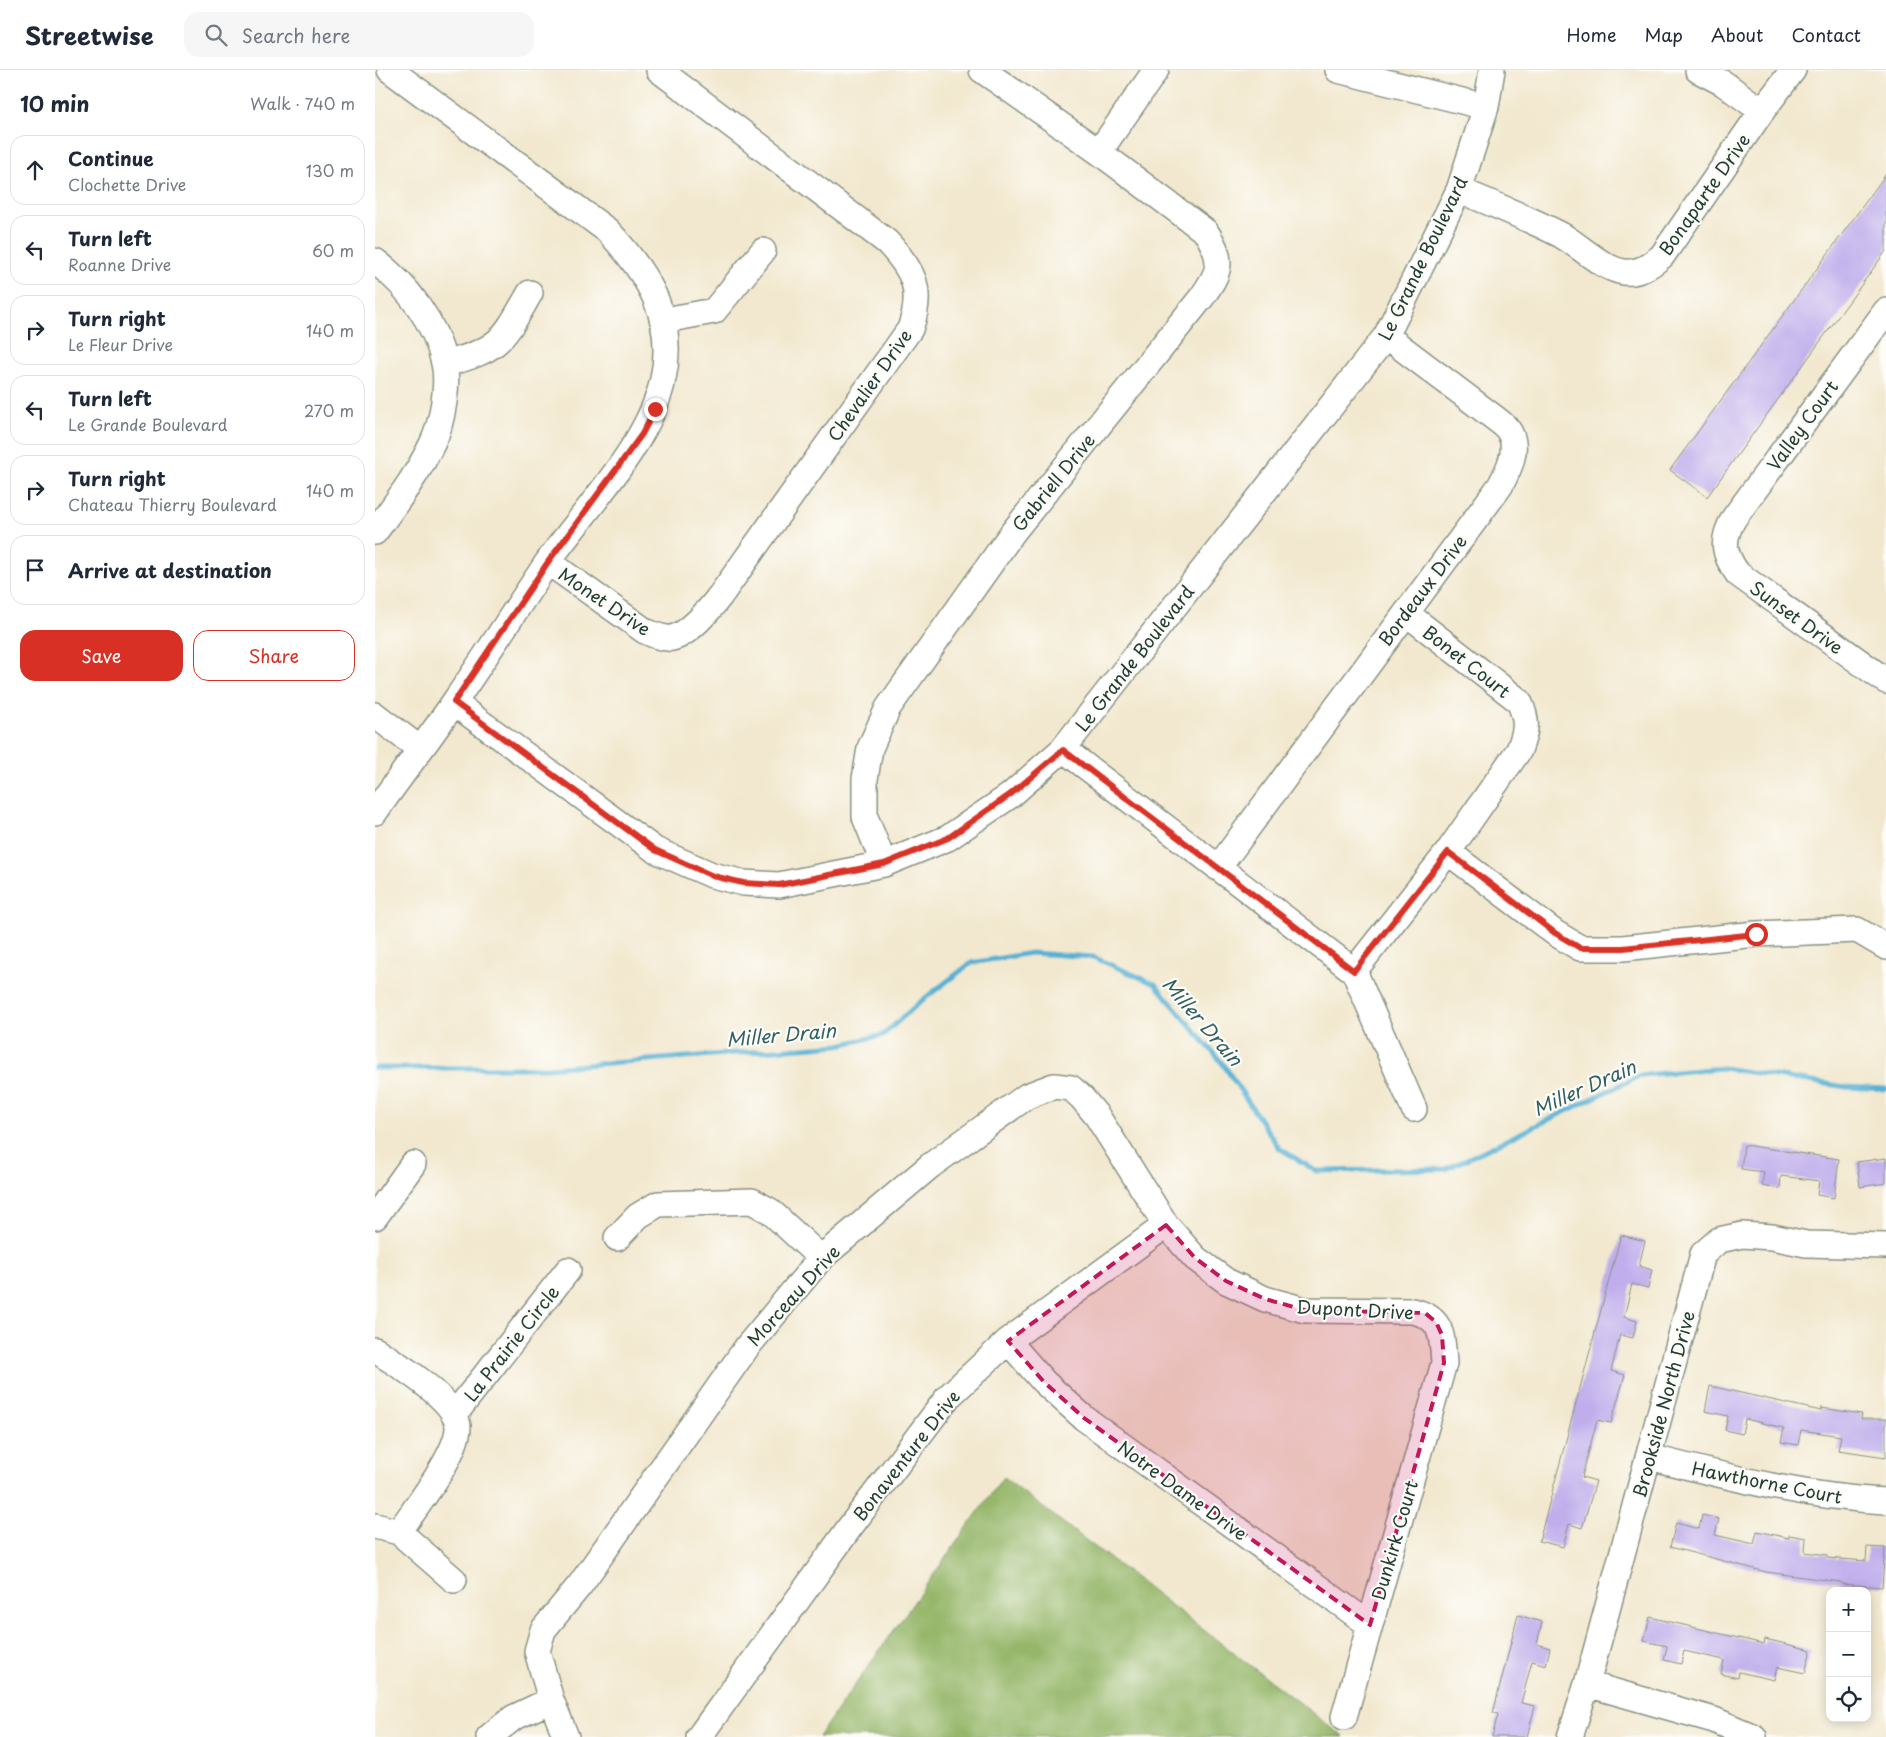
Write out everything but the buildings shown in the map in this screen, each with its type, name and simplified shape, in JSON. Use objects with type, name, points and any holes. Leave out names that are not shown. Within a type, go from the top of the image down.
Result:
[{"type":"street","points":[[375,812],[454,702],[548,562],[642,434],[655,409],[663,378],[666,350],[665,320],[649,281],[630,254],[608,231],[417,78],[389,70]]},
{"type":"street","name":"Chevalier Drive","points":[[659,70],[887,242],[901,257],[910,272],[917,296],[917,310],[910,329],[720,596],[705,615],[689,627]]},
{"type":"street","points":[[981,70],[1099,152],[1156,70]]},
{"type":"street","points":[[1338,70],[1486,107]]},
{"type":"street","name":"Le Grande Boulevard","points":[[454,702],[655,850],[694,869],[743,883],[779,885],[884,864],[948,838],[1011,794],[1063,750],[1386,336],[1459,190],[1486,107],[1492,70]]},
{"type":"street","points":[[1698,70],[1723,84],[1762,111]]},
{"type":"street","name":"Bonaparte Drive","points":[[1459,190],[1563,236],[1609,267],[1624,272],[1637,271],[1650,266],[1662,256],[1762,111],[1793,70]]},
{"type":"street","name":"Gabriell Drive","points":[[884,864],[865,817],[865,779],[870,748],[888,708],[1013,532],[1202,297],[1215,278],[1220,264],[1215,247],[1206,232],[1099,152]]},
{"type":"street","points":[[665,320],[714,312],[763,251]]},
{"type":"street","points":[[375,261],[416,302],[433,332],[445,364],[443,408],[434,441],[403,494],[375,532]]},
{"type":"street","points":[[445,364],[490,349],[505,335],[530,293]]},
{"type":"street","name":"Valley Court","points":[[1724,542],[1727,530],[1734,518],[1886,311]]},
{"type":"street","name":"Bordeaux Drive","points":[[1218,868],[1500,486],[1510,468],[1513,454],[1510,433],[1496,418],[1386,336]]},
{"type":"street","name":"Sunset Drive","points":[[1724,542],[1729,562],[1738,574],[1886,680]]},
{"type":"street","name":"Monet Drive","points":[[548,562],[645,631],[659,637],[674,638],[689,627]]},
{"type":"street","name":"Bonet Court","points":[[1354,971],[1448,852],[1519,750],[1525,734],[1526,716],[1519,701],[1406,612]]},
{"type":"street","points":[[375,715],[420,749]]},
{"type":"street","points":[[1063,750],[1354,971],[1414,1109]]},
{"type":"street","points":[[1448,852],[1555,933],[1580,948],[1623,948],[1756,934],[1857,930],[1886,947]]},
{"type":"street","name":"Morceau Drive","points":[[566,1737],[551,1700],[537,1651],[543,1630],[579,1585],[747,1347],[821,1258],[930,1166],[1027,1096],[1054,1086],[1071,1088],[1087,1104],[1166,1225]]},
{"type":"street","points":[[375,1217],[413,1164]]},
{"type":"street","points":[[617,1238],[638,1216],[658,1204],[752,1201],[770,1211],[821,1258]]},
{"type":"street","name":"Bonaventure Drive","points":[[699,1737],[850,1527],[947,1397],[1008,1340],[1166,1225]]},
{"type":"street","name":"Dupont Drive","points":[[1166,1225],[1195,1258],[1226,1281],[1265,1299],[1305,1310],[1412,1311],[1425,1313],[1436,1322],[1442,1335],[1444,1363]]},
{"type":"street","name":"Brookside North Drive","points":[[1570,1737],[1587,1684],[1703,1254],[1719,1240],[1742,1235],[1772,1237],[1806,1244],[1886,1246]]},
{"type":"street","name":"La Prairie Circle","points":[[454,1415],[568,1270]]},
{"type":"street","name":"Notre Dame Drive","points":[[1008,1340],[1044,1382],[1084,1418],[1370,1625]]},
{"type":"street","points":[[375,1350],[444,1401],[454,1415],[458,1425],[456,1440],[448,1459],[399,1532]]},
{"type":"street","name":"Dunkirk Court","points":[[1345,1717],[1444,1363]]},
{"type":"street","name":"Hawthorne Court","points":[[1649,1457],[1768,1486],[1840,1499],[1886,1501]]},
{"type":"street","points":[[375,1526],[399,1532],[454,1580]]},
{"type":"street","points":[[1587,1684],[1714,1720],[1754,1737]]},
{"type":"street","points":[[489,1737],[513,1718],[551,1700]]},
{"type":"highlighted area","points":[[1166,1225],[1195,1258],[1226,1281],[1265,1299],[1305,1310],[1425,1313],[1436,1322],[1442,1335],[1444,1363],[1370,1625],[1084,1418],[1044,1382],[1008,1341]]},
{"type":"green space","points":[[1003,1477],[1344,1737],[818,1737]]},
{"type":"waterway","name":"Miller Drain","points":[[375,1068],[547,1068],[839,1045],[883,1035],[920,1002],[971,963],[1031,953],[1093,957],[1155,984],[1223,1064],[1279,1148],[1316,1171],[1446,1169],[1641,1075],[1723,1068],[1846,1087],[1886,1089]]},
{"type":"route","points":[[655,409],[642,434],[548,562],[454,702],[655,850],[685,865],[713,876],[743,883],[779,885],[884,864],[948,838],[1011,794],[1063,750],[1354,971],[1448,852],[1555,933],[1580,948],[1623,948],[1756,934]]}]
